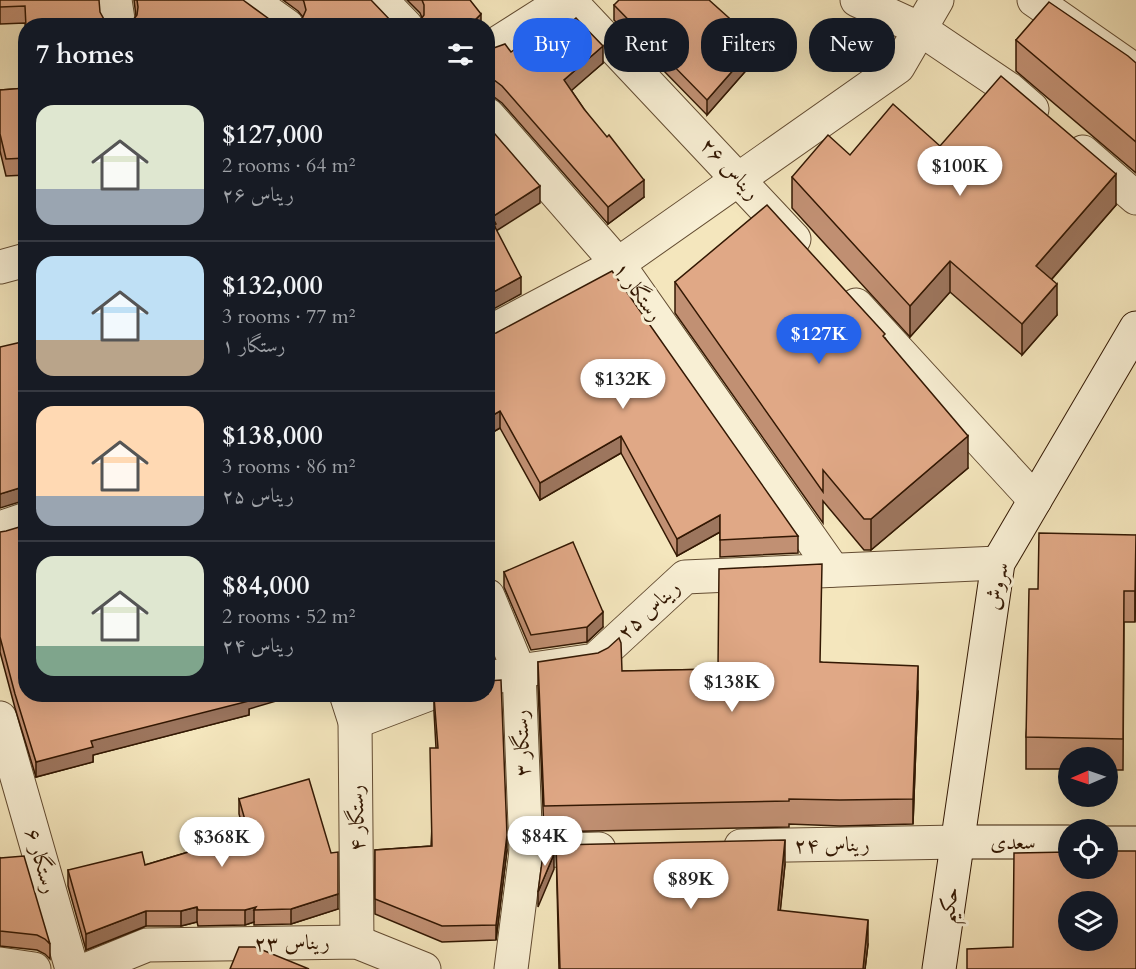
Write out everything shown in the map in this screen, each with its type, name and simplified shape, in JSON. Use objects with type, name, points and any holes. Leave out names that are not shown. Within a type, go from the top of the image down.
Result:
[{"type":"street","points":[[115,0],[118,18]]},
{"type":"street","points":[[251,0],[276,18]]},
{"type":"street","points":[[381,0],[398,18]]},
{"type":"street","points":[[495,45],[567,0]]},
{"type":"street","name":"ریناس ۲۶","points":[[567,0],[739,178],[811,257]]},
{"type":"street","points":[[858,0],[920,29],[1009,88],[1136,198]]},
{"type":"street","points":[[495,329],[618,264],[898,67],[937,0]]},
{"type":"street","points":[[1034,0],[1136,71]]},
{"type":"street","name":"رستگار ۱","points":[[495,123],[618,264],[834,570]]},
{"type":"street","points":[[0,267],[18,262]]},
{"type":"street","points":[[835,283],[1035,500]]},
{"type":"street","name":"سروش","points":[[958,842],[998,563],[1136,328]]},
{"type":"street","points":[[0,528],[18,522]]},
{"type":"street","name":"ریناس ۲۵","points":[[495,677],[519,671],[595,660],[685,577],[998,563]]},
{"type":"street","name":"رستگار ۳","points":[[495,613],[519,671],[526,851],[511,969]]},
{"type":"street","points":[[350,708],[384,702]]},
{"type":"street","name":"رستگار ۴","points":[[350,708],[357,942]]},
{"type":"street","name":"رستگار ۶","points":[[0,718],[72,969]]},
{"type":"street","name":"سعدی","points":[[958,842],[1058,842]]},
{"type":"street","name":"ریناس ۲۴","points":[[713,847],[958,842]]},
{"type":"street","name":"حکیم","points":[[939,969],[958,842]]},
{"type":"street","points":[[1118,843],[1136,843]]},
{"type":"street","points":[[526,851],[631,849]]},
{"type":"street","name":"ریناس ۲۳","points":[[88,969],[147,945],[357,942],[424,969]]},
{"type":"street","points":[[0,964],[34,969]]},
{"type":"building","points":[[0,0],[99,0],[100,12],[103,18],[26,18],[25,6],[0,7]]},
{"type":"building","points":[[137,0],[243,0],[268,18],[135,18],[138,7]]},
{"type":"building","points":[[303,0],[371,0],[388,18],[302,18],[306,10]]},
{"type":"building","points":[[422,0],[470,0],[481,14],[477,18],[422,18],[424,5]]},
{"type":"building","points":[[619,0],[709,0],[729,18],[701,18],[701,72],[732,72],[707,100],[680,72],[689,72],[689,18],[627,18],[614,5]]},
{"type":"building","points":[[1049,2],[1136,63],[1136,142],[1016,40]]},
{"type":"building","points":[[592,35],[603,46],[592,56]]},
{"type":"building","points":[[505,44],[511,52],[513,51],[513,72],[573,72],[564,80],[584,109],[607,137],[609,135],[644,180],[608,207],[495,81],[495,48]]},
{"type":"building","points":[[1001,76],[1116,174],[1036,266],[1057,284],[1022,324],[950,261],[910,306],[792,177],[828,135],[850,155],[893,104],[940,146]]},
{"type":"building","points":[[18,89],[18,158],[6,159],[0,134],[0,90]]},
{"type":"building","points":[[495,134],[540,186],[495,215]]},
{"type":"building","points":[[767,205],[885,334],[883,336],[968,436],[871,519],[864,519],[823,470],[823,492],[675,282]]},
{"type":"building","points":[[495,227],[521,277],[495,291]]},
{"type":"building","points":[[612,271],[798,536],[720,540],[720,515],[677,539],[621,436],[540,483],[500,411],[495,414],[496,333]]},
{"type":"building","points":[[18,343],[18,488],[0,494],[0,347]]},
{"type":"building","points":[[18,527],[18,702],[245,702],[91,741],[93,747],[36,762],[15,694],[0,637],[0,532]]},
{"type":"building","points":[[1039,533],[1136,535],[1135,591],[1124,591],[1123,739],[1026,737],[1029,589],[1038,589]]},
{"type":"building","points":[[573,542],[603,612],[587,627],[531,635],[504,572]]},
{"type":"building","points":[[822,564],[820,662],[918,666],[913,799],[789,799],[789,801],[544,806],[538,662],[598,653],[619,638],[622,671],[718,669],[719,569]]},
{"type":"building","points":[[495,680],[501,680],[507,835],[496,925],[442,926],[375,899],[375,850],[432,846],[430,748],[438,748],[434,702],[495,702]]},
{"type":"building","points":[[309,779],[331,853],[338,852],[338,894],[291,909],[254,910],[256,907],[245,910],[198,910],[197,907],[181,911],[146,911],[86,934],[68,870],[142,852],[145,865],[249,834],[239,799]]},
{"type":"building","points":[[785,840],[778,910],[868,920],[863,969],[560,969],[556,845]]},
{"type":"building","points":[[1118,851],[1136,851],[1136,969],[967,969],[967,949],[1013,947],[1014,853],[1058,852],[1058,879],[1118,879]]},
{"type":"building","points":[[543,854],[554,854],[538,892]]},
{"type":"building","points":[[24,856],[50,944],[37,935],[0,931],[0,858]]},
{"type":"building","points":[[239,947],[255,947],[309,969],[230,969]]}]
